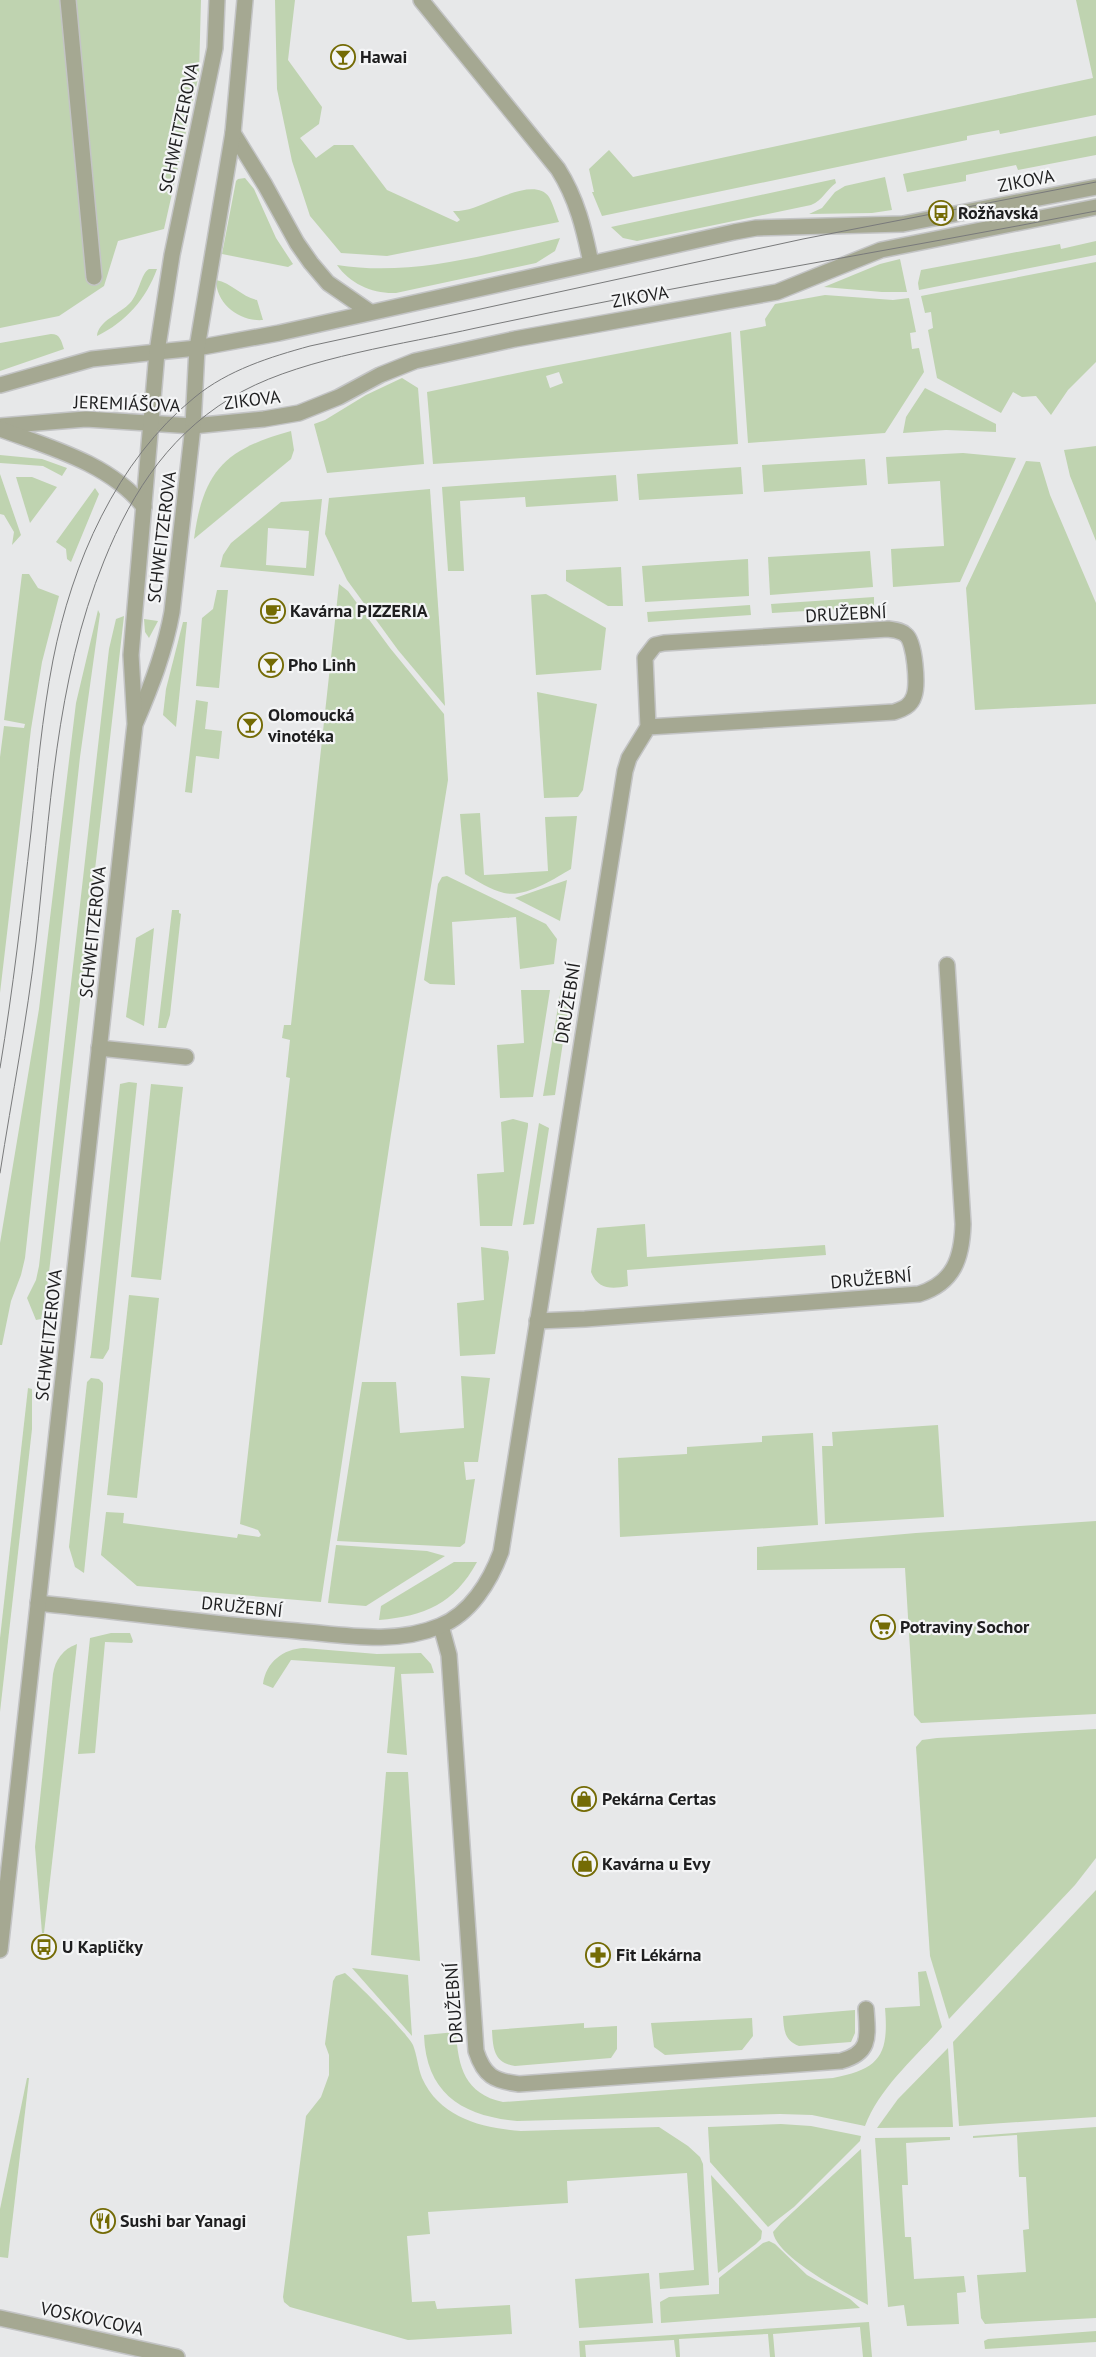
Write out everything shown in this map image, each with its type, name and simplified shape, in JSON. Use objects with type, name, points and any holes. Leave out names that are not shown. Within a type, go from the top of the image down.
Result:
[{"type":"street","points":[[68,0],[94,277]]},
{"type":"street","name":"SCHWEITZEROVA","points":[[0,1950],[135,724],[131,655],[157,352],[170,261],[215,48],[217,0]]},
{"type":"street","name":"SCHWEITZEROVA","points":[[135,724],[152,684],[169,630],[193,426],[197,348],[233,133],[245,0]]},
{"type":"street","points":[[421,0],[562,175],[576,204],[591,263]]},
{"type":"street","points":[[233,133],[311,263],[328,283],[370,312]]},
{"type":"street","name":"ZIKOVA","points":[[197,348],[279,333],[756,228],[903,224],[1096,187]]},
{"type":"street","name":"ZIKOVA","points":[[193,426],[264,419],[299,413],[338,397],[380,375],[415,362],[516,339],[777,292],[881,250],[1096,207]]},
{"type":"street","points":[[0,385],[92,359],[197,348]]},
{"type":"street","name":"JEREMIÁŠOVA","points":[[0,428],[86,419],[193,426]]},
{"type":"street","name":"JEREMIÁŠOVA","points":[[0,428],[66,454],[96,469],[135,496],[144,508]]},
{"type":"street","name":"DRUŽEBNÍ","points":[[38,1603],[256,1628],[370,1637],[420,1633],[441,1626],[475,1600],[496,1566],[501,1552],[624,771],[633,750],[648,727],[645,658],[655,645],[664,643],[888,629],[907,635],[911,642],[916,686],[914,696],[903,709],[894,712],[648,727]]},
{"type":"street","name":"DRUŽEBNÍ","points":[[537,1321],[918,1294],[932,1290],[942,1282],[958,1261],[962,1244],[963,1224],[947,965]]},
{"type":"street","points":[[99,1048],[186,1057]]},
{"type":"street","name":"DRUŽEBNÍ","points":[[441,1626],[450,1655],[476,2051],[486,2072],[499,2081],[519,2084],[840,2061],[860,2054],[865,2045],[868,2032],[866,2009]]},
{"type":"street","name":"VOSKOVCOVA","points":[[0,2318],[177,2357]]},
{"type":"green space","points":[[0,0],[201,0],[199,74],[164,229],[118,241],[104,286],[59,316],[0,328]]},
{"type":"green space","points":[[275,0],[295,0],[288,60],[322,107],[319,124],[300,138],[316,158],[334,145],[353,145],[387,190],[457,222],[460,220],[453,211],[473,208],[508,194],[532,189],[542,191],[549,197],[559,222],[387,256],[341,253],[310,216],[292,161],[277,89]]},
{"type":"green space","points":[[1076,0],[1096,0],[1096,115],[1000,134],[999,130],[967,136],[967,140],[602,216],[592,192],[594,192],[589,169],[609,150],[633,177],[1093,78]]},
{"type":"green space","points":[[1096,136],[1096,155],[1018,170],[1016,165],[966,175],[966,181],[907,192],[903,174]]},
{"type":"green space","points":[[885,177],[892,210],[872,213],[809,214],[822,208],[835,192],[845,186]]},
{"type":"green space","points":[[245,178],[254,189],[276,238],[293,264],[288,267],[222,254],[236,181]]},
{"type":"green space","points":[[835,179],[836,183],[819,200],[811,205],[637,241],[623,238],[611,227]]},
{"type":"green space","points":[[560,238],[555,251],[536,263],[396,293],[371,290],[348,278],[337,265],[365,268],[422,266],[477,257]]},
{"type":"green space","points":[[1096,241],[1096,255],[919,290],[918,283],[921,270],[1060,244],[1061,249]]},
{"type":"green space","points":[[900,259],[907,292],[882,292],[824,287],[880,264]]},
{"type":"green space","points":[[1096,262],[1096,362],[1068,390],[1051,415],[1036,396],[1022,397],[1013,392],[1001,413],[937,378],[928,330],[933,328],[931,312],[925,313],[921,296]]},
{"type":"green space","points":[[157,269],[141,300],[126,317],[97,336],[101,326],[130,303],[146,271]]},
{"type":"green space","points":[[216,280],[257,300],[263,320],[246,318],[231,310],[220,297]]},
{"type":"green space","points":[[825,295],[893,300],[909,298],[916,332],[910,333],[912,349],[919,348],[924,372],[885,433],[748,443],[740,331],[766,326],[765,319],[775,304]]},
{"type":"green space","points":[[731,332],[738,444],[433,464],[427,392]],"holes":[[[559,372],[563,383],[550,388],[546,376]]]},
{"type":"green space","points":[[51,334],[58,336],[64,349],[0,371],[0,343]]},
{"type":"green space","points":[[402,378],[418,388],[424,464],[327,473],[314,424],[325,420],[366,395]]},
{"type":"green space","points":[[925,388],[996,424],[996,432],[946,430],[903,433],[906,417]]},
{"type":"green space","points":[[291,431],[294,450],[291,459],[194,539],[204,496],[211,480],[221,466],[249,446]]},
{"type":"green space","points":[[1096,446],[1096,541],[1070,476],[1064,450]]},
{"type":"green space","points":[[963,453],[1016,458],[960,582],[893,587],[891,549],[944,546],[940,481],[888,484],[886,457]]},
{"type":"green space","points":[[0,455],[42,459],[67,468],[62,476],[43,466],[0,463]]},
{"type":"green space","points":[[865,459],[867,485],[764,492],[762,465]]},
{"type":"green space","points":[[1026,461],[1040,462],[1050,495],[1096,603],[1096,704],[975,710],[966,588]]},
{"type":"green space","points":[[741,467],[743,494],[639,500],[637,474]]},
{"type":"green space","points":[[0,474],[21,535],[12,545],[14,532],[4,515],[0,514]]},
{"type":"green space","points":[[616,475],[618,501],[526,507],[525,497],[460,501],[464,571],[448,571],[442,487]]},
{"type":"green space","points":[[16,477],[32,477],[57,487],[30,523]]},
{"type":"green space","points":[[95,488],[99,494],[71,562],[67,559],[66,549],[56,542]]},
{"type":"green space","points":[[430,489],[445,706],[398,650],[347,580],[325,534],[329,498]]},
{"type":"green space","points":[[322,499],[314,576],[220,567],[223,555],[231,543],[281,502]],"holes":[[[268,528],[309,531],[306,568],[266,565]]]},
{"type":"green space","points":[[870,551],[873,587],[770,595],[768,557]]},
{"type":"green space","points":[[748,559],[749,596],[645,602],[642,566]]},
{"type":"green space","points":[[621,567],[623,606],[608,606],[566,581],[566,570]]},
{"type":"green space","points":[[22,574],[29,574],[38,588],[59,596],[42,662],[31,729],[0,993],[0,757],[4,726],[24,728],[25,724],[4,720]]},
{"type":"green space","points":[[339,584],[348,591],[390,648],[444,714],[448,780],[391,1134],[321,1602],[137,1586],[101,1555],[106,1512],[124,1513],[123,1523],[237,1538],[238,1534],[259,1537],[261,1535],[258,1530],[240,1524],[290,1078],[286,1077],[290,1040],[282,1038],[284,1025],[291,1025]]},
{"type":"green space","points":[[217,590],[228,590],[219,688],[196,686],[202,618],[213,609]]},
{"type":"green space","points":[[546,594],[606,628],[601,670],[536,675],[531,595]]},
{"type":"green space","points":[[874,597],[874,607],[772,613],[771,604]]},
{"type":"green space","points":[[750,605],[751,615],[648,622],[647,612]]},
{"type":"green space","points":[[98,610],[100,614],[80,757],[25,1258],[11,1301],[2,1345],[0,1345],[0,1243],[39,1009],[76,703]]},
{"type":"green space","points":[[124,616],[48,1281],[41,1319],[36,1320],[27,1298],[36,1280],[39,1266],[109,649],[116,619]]},
{"type":"green space","points":[[144,619],[158,621],[149,638],[145,632]]},
{"type":"green space","points":[[183,622],[187,622],[176,727],[163,715],[166,689]]},
{"type":"green space","points":[[537,692],[597,704],[583,790],[578,797],[544,798]]},
{"type":"green space","points":[[196,700],[208,702],[205,729],[222,731],[219,759],[196,756],[192,793],[185,792]]},
{"type":"green space","points":[[480,813],[484,875],[548,871],[545,817],[577,816],[571,869],[539,887],[512,894],[494,890],[465,874],[460,814]]},
{"type":"green space","points":[[447,876],[546,924],[557,939],[554,964],[520,969],[516,917],[452,922],[455,985],[430,984],[424,980],[438,884],[442,877]]},
{"type":"green space","points":[[567,880],[560,921],[515,898]]},
{"type":"green space","points":[[172,910],[179,910],[181,914],[170,1015],[166,1028],[158,1028]]},
{"type":"green space","points":[[154,928],[144,1026],[126,1017],[136,938]]},
{"type":"green space","points":[[561,989],[571,989],[555,1095],[543,1096]]},
{"type":"green space","points":[[521,990],[550,990],[533,1097],[500,1098],[497,1045],[524,1043]]},
{"type":"green space","points":[[137,1083],[109,1349],[103,1359],[90,1358],[120,1084]]},
{"type":"green space","points":[[151,1084],[183,1087],[161,1280],[131,1277]]},
{"type":"green space","points":[[513,1119],[528,1123],[528,1126],[512,1226],[480,1226],[477,1174],[504,1172],[501,1122]]},
{"type":"green space","points":[[539,1123],[549,1128],[534,1224],[523,1225]]},
{"type":"green space","points":[[645,1224],[647,1257],[825,1245],[826,1255],[627,1270],[628,1286],[611,1288],[597,1282],[591,1272],[597,1228]]},
{"type":"green space","points":[[481,1247],[508,1251],[509,1258],[495,1354],[460,1356],[457,1303],[484,1300]]},
{"type":"green space","points":[[129,1295],[159,1298],[137,1498],[107,1495]]},
{"type":"green space","points":[[461,1376],[490,1378],[478,1462],[464,1462],[466,1480],[475,1479],[465,1543],[460,1547],[337,1541],[362,1382],[396,1382],[400,1433],[464,1428]]},
{"type":"green space","points":[[91,1378],[99,1379],[103,1383],[103,1389],[84,1573],[75,1567],[69,1547],[87,1382]]},
{"type":"green space","points":[[28,1388],[32,1389],[32,1429],[0,1712],[0,1638]]},
{"type":"green space","points":[[938,1425],[944,1517],[825,1524],[822,1446],[833,1446],[832,1432]]},
{"type":"green space","points":[[813,1433],[818,1525],[620,1537],[618,1458],[687,1454],[687,1447],[762,1442],[762,1436]]},
{"type":"green space","points":[[1096,1521],[1096,1714],[921,1723],[914,1715],[905,1568],[757,1570],[757,1547],[916,1533]]},
{"type":"green space","points":[[336,1545],[427,1551],[445,1556],[366,1606],[328,1603]]},
{"type":"green space","points":[[454,1562],[477,1562],[468,1576],[448,1598],[424,1611],[379,1620],[381,1606]]},
{"type":"green space","points":[[111,1633],[130,1633],[133,1641],[132,1643],[105,1642],[95,1753],[78,1754],[90,1638]]},
{"type":"green space","points":[[77,1644],[44,1933],[42,1933],[35,1847],[53,1674],[61,1656]]},
{"type":"green space","points":[[304,1648],[377,1654],[421,1653],[431,1664],[434,1673],[401,1674],[407,1755],[387,1753],[395,1667],[291,1660],[273,1688],[263,1684],[268,1669],[277,1658],[289,1651]]},
{"type":"green space","points":[[1096,1729],[1096,1858],[1075,1885],[949,2019],[930,1956],[916,1747],[922,1740],[937,1738]]},
{"type":"green space","points":[[386,1772],[408,1772],[420,1961],[371,1955]]},
{"type":"green space","points":[[1096,1890],[1096,2117],[959,2126],[953,2042]]},
{"type":"green space","points":[[352,1968],[408,1975],[412,2036]]},
{"type":"green space","points":[[926,1971],[942,2027],[889,2086],[880,2098],[865,2126],[812,2115],[780,2114],[517,2121],[498,2118],[480,2114],[464,2107],[451,2098],[440,2087],[432,2073],[426,2055],[424,2035],[456,2032],[459,2057],[466,2077],[472,2086],[480,2093],[503,2102],[833,2078],[862,2070],[878,2057],[883,2048],[885,2038],[885,2008],[920,2006],[918,1972]]},
{"type":"green space","points":[[345,1973],[360,1986],[409,2039],[413,2045],[422,2078],[430,2092],[451,2112],[477,2123],[506,2130],[659,2127],[688,2146],[700,2157],[703,2164],[709,2285],[660,2289],[659,2273],[694,2270],[687,2173],[567,2181],[568,2203],[428,2212],[430,2234],[407,2236],[412,2302],[435,2301],[437,2309],[510,2305],[512,2334],[408,2340],[290,2307],[284,2302],[283,2297],[306,2116],[321,2097],[329,2075],[329,2055],[325,2044],[333,1981],[336,1976]]},
{"type":"green space","points":[[855,2010],[855,2033],[851,2042],[799,2046],[790,2041],[786,2034],[783,2016]]},
{"type":"green space","points":[[752,2018],[753,2036],[742,2050],[665,2055],[654,2047],[651,2023]]},
{"type":"green space","points":[[584,2023],[584,2028],[617,2026],[617,2049],[611,2058],[515,2066],[503,2062],[494,2049],[492,2030]]},
{"type":"green space","points":[[948,2048],[953,2127],[877,2128],[898,2099]]},
{"type":"green space","points":[[27,2078],[29,2078],[8,2258],[0,2257],[0,2209]]},
{"type":"green space","points":[[781,2124],[811,2126],[861,2136],[860,2141],[794,2207],[768,2227],[710,2162],[708,2127]]},
{"type":"green space","points":[[1096,2127],[1096,2318],[985,2324],[981,2318],[977,2275],[1026,2272],[1023,2230],[1029,2229],[1026,2177],[1019,2177],[1017,2135],[973,2138],[973,2136]]},
{"type":"green space","points":[[950,2137],[950,2140],[906,2143],[908,2185],[902,2185],[905,2237],[911,2237],[914,2279],[964,2276],[966,2292],[957,2293],[959,2324],[907,2326],[904,2305],[888,2307],[875,2138]]},
{"type":"green space","points":[[861,2149],[868,2305],[814,2274],[799,2263],[786,2253],[777,2242],[773,2232]]},
{"type":"green space","points":[[711,2175],[762,2231],[761,2239],[756,2244],[718,2273]]},
{"type":"green space","points":[[769,2241],[775,2244],[807,2275],[850,2299],[860,2308],[661,2323],[660,2302],[669,2297],[719,2294],[719,2278],[763,2243]]},
{"type":"green space","points":[[649,2273],[653,2323],[579,2328],[575,2279]]},
{"type":"green space","points":[[869,2322],[872,2357],[863,2357],[860,2327],[773,2334],[775,2357],[770,2357],[768,2334],[679,2339],[680,2357],[676,2357],[674,2340],[585,2345],[586,2357],[580,2357],[579,2341]]},
{"type":"green space","points":[[1096,2331],[1096,2342],[985,2349],[984,2341],[988,2339]]},
{"type":"tram line","points":[[0,1068],[17,950],[43,724],[49,681],[61,623],[85,551],[120,483],[142,451],[167,423],[195,397],[235,372],[265,360],[310,346],[803,239],[1096,182]]},
{"type":"tram line","points":[[0,1173],[24,1029],[36,942],[57,749],[75,653],[104,561],[128,509],[158,463],[196,423],[218,406],[243,391],[268,379],[326,360],[553,312],[1096,211]]},
{"type":"place","name":"Hawai","points":[[343,57]]},
{"type":"place","name":"Rožňavská","points":[[941,213]]},
{"type":"place","name":"Kavárna PIZZERIA","points":[[273,611]]},
{"type":"place","name":"Pho Linh","points":[[271,665]]},
{"type":"place","name":"Olomoucká vinotéka","points":[[250,725]]},
{"type":"place","name":"Potraviny Sochor","points":[[883,1627]]},
{"type":"place","name":"Pekárna Certas","points":[[584,1799]]},
{"type":"place","name":"Kavárna u Evy","points":[[585,1864]]},
{"type":"place","name":"U Kapličky","points":[[44,1947]]},
{"type":"place","name":"Fit Lékárna","points":[[598,1955]]},
{"type":"place","name":"Sushi bar Yanagi","points":[[103,2221]]}]
